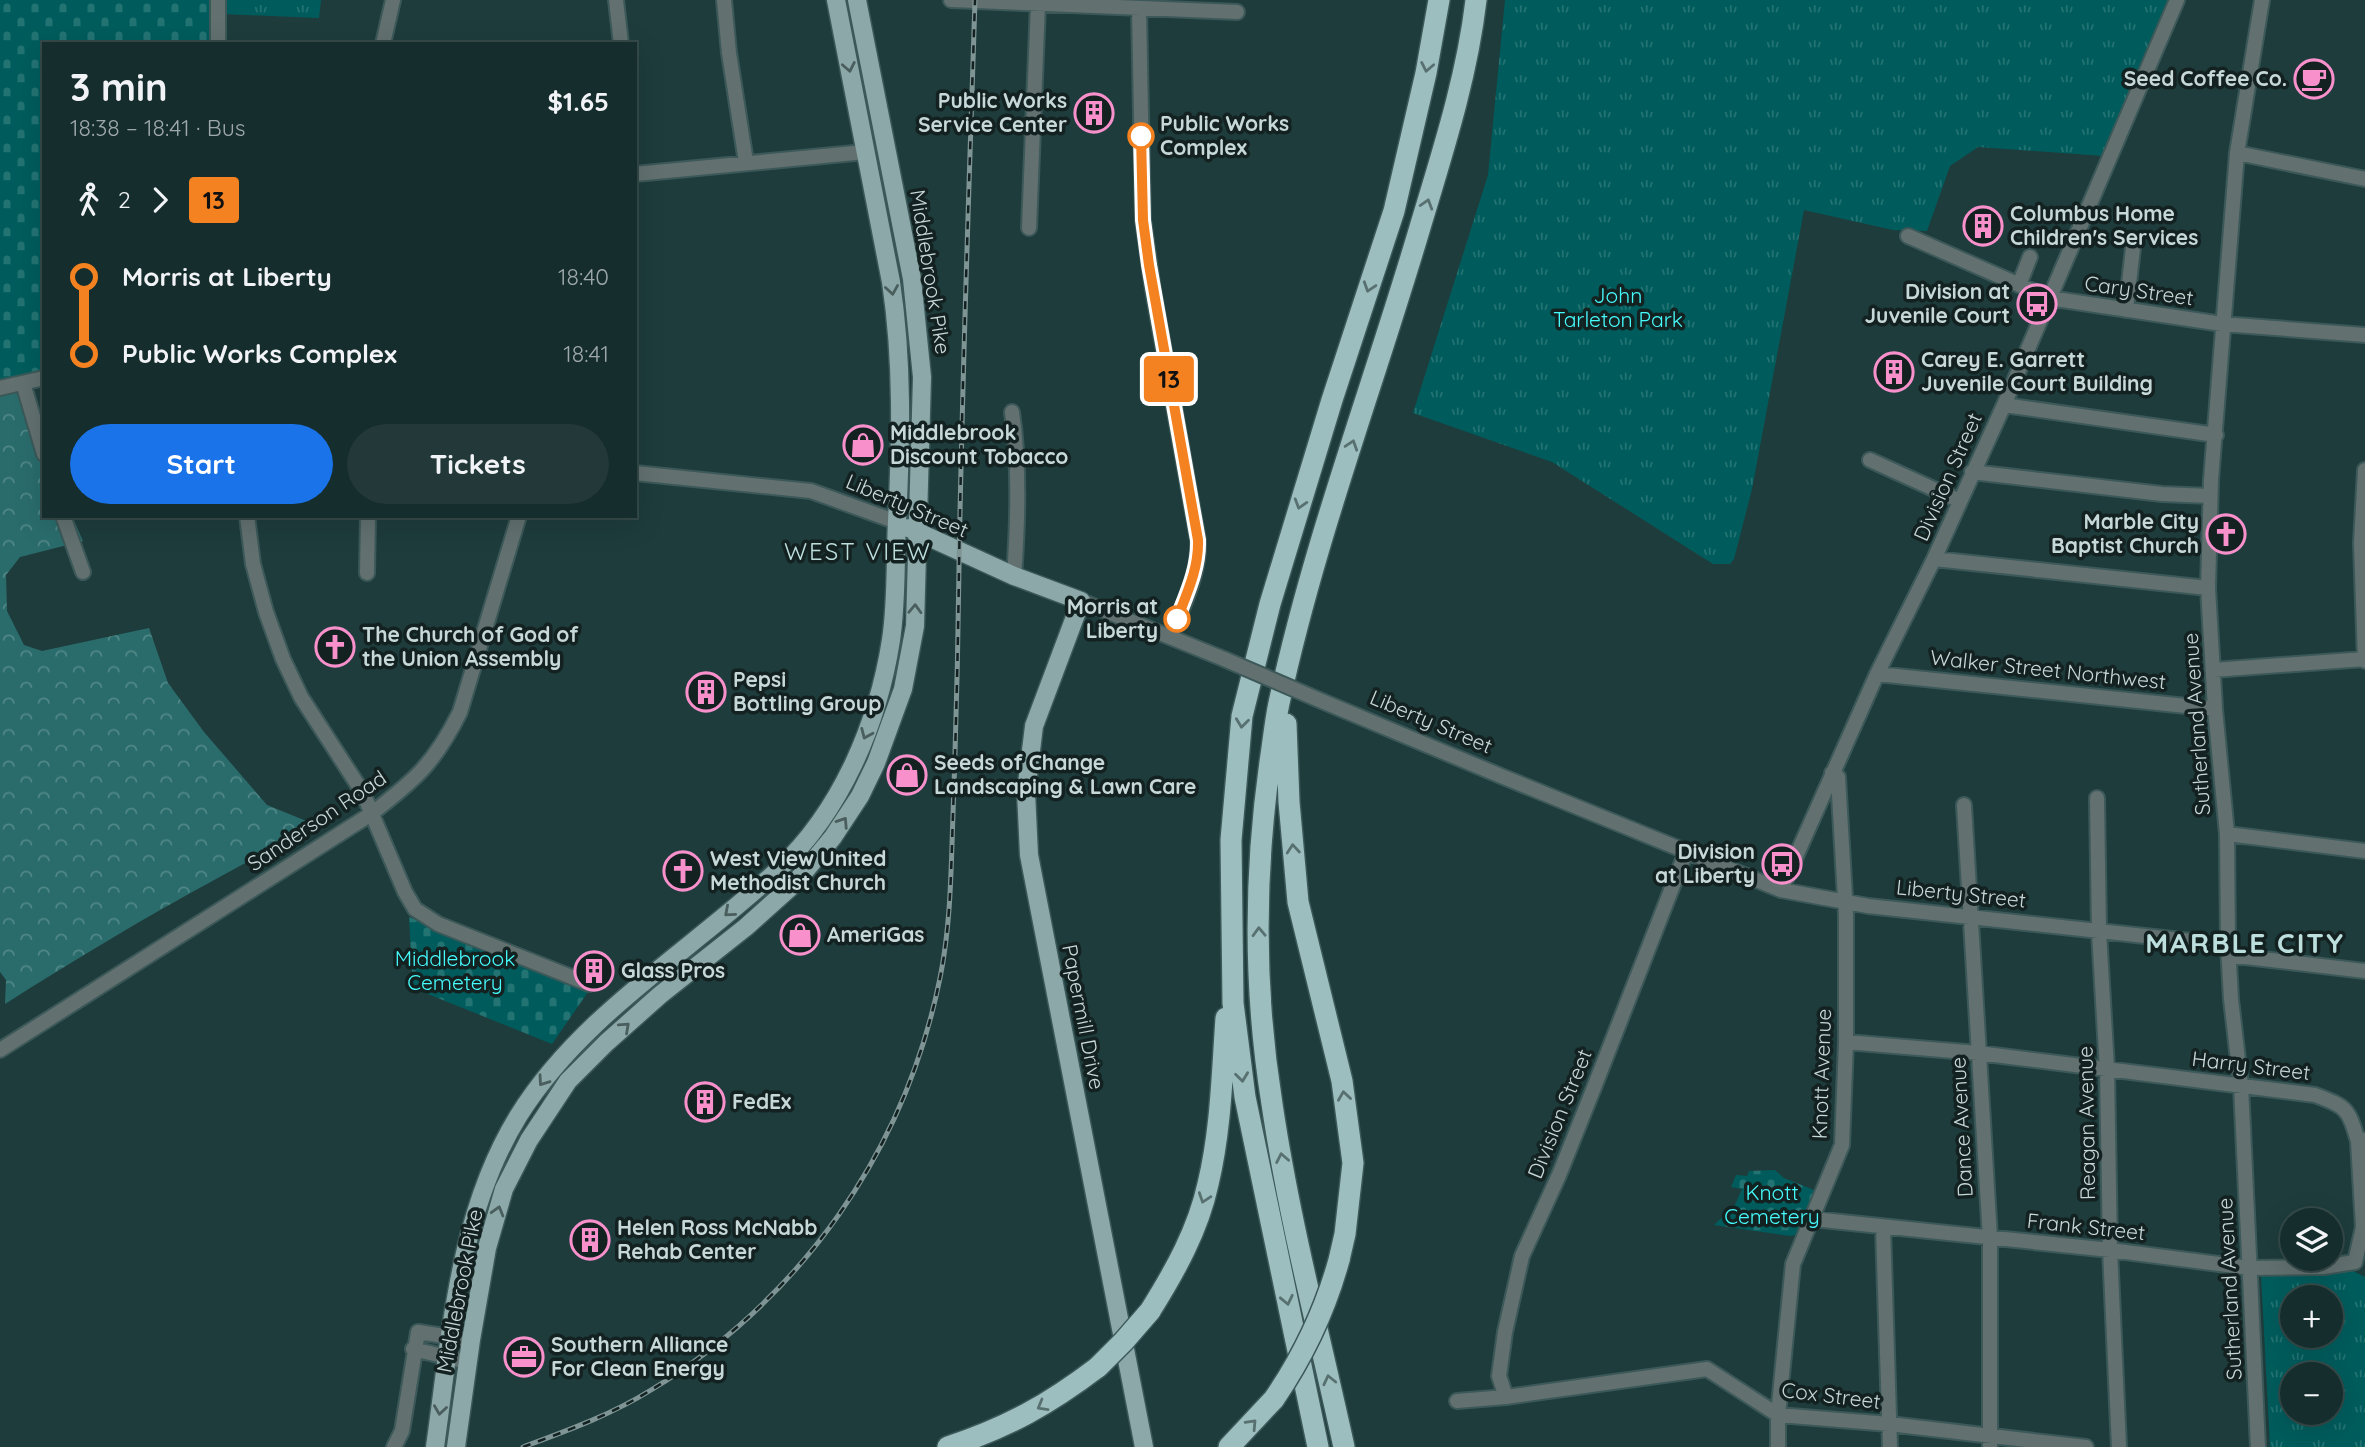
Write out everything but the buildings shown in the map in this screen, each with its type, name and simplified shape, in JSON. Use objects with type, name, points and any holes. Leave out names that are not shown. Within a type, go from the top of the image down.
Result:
[{"type":"highway","points":[[1318,1447],[1245,1097],[1233,1003],[1231,840],[1242,716],[1270,604],[1332,400],[1394,211],[1426,73],[1439,0]]},
{"type":"highway","points":[[1344,1447],[1302,1261],[1272,1104],[1261,1007],[1258,903],[1265,799],[1278,706],[1304,604],[1326,526],[1396,311],[1455,111],[1476,0]]},
{"type":"highway","points":[[1229,1447],[1274,1399],[1311,1339],[1323,1312],[1345,1234],[1353,1163],[1342,1081],[1298,902],[1289,802],[1285,731],[1304,604]]},
{"type":"highway","points":[[948,1447],[1013,1423],[1061,1395],[1098,1367],[1150,1311],[1173,1274],[1191,1237],[1208,1185],[1218,1126],[1231,912]]},
{"type":"main road","name":"Middlebrook Pike","points":[[435,1447],[450,1337],[467,1244],[485,1182],[506,1136],[552,1068],[590,1029],[780,868],[812,832],[838,793],[868,729],[883,680],[891,639],[901,455],[901,378],[896,316],[836,0]]},
{"type":"main road","name":"Middlebrook Pike","points":[[456,1447],[487,1248],[504,1189],[528,1140],[568,1081],[606,1043],[660,995],[746,927],[794,883],[833,837],[860,796],[886,741],[906,679],[915,626],[922,377],[917,313],[857,0]]},
{"type":"main road","name":"Liberty Street","points":[[897,522],[1014,576],[1081,601]]},
{"type":"main road","name":"Papermill Drive","points":[[1081,601],[1034,726],[1026,792],[1029,855],[1144,1447]]},
{"type":"street","points":[[218,0],[218,42]]},
{"type":"street","points":[[383,42],[393,0]]},
{"type":"street","points":[[616,0],[621,42]]},
{"type":"street","points":[[724,0],[729,53],[746,162]]},
{"type":"street","points":[[951,0],[1237,12]]},
{"type":"street","name":"Division Street","points":[[1780,890],[1835,775],[1877,674],[1934,559],[2004,405],[2177,0]]},
{"type":"street","name":"Sutherland Avenue","points":[[2258,1447],[2241,1086],[2228,950],[2227,834],[2215,709],[2208,588],[2210,496],[2237,153],[2262,0]]},
{"type":"street","points":[[1029,228],[1038,4]]},
{"type":"street","points":[[1139,8],[1143,220],[1199,555],[1171,637]]},
{"type":"street","points":[[637,174],[865,152]]},
{"type":"street","points":[[2237,153],[2365,179]]},
{"type":"street","name":"Cary Street","points":[[1908,236],[2049,298],[2222,324],[2365,335]]},
{"type":"street","points":[[2126,310],[2133,248]]},
{"type":"street","points":[[2019,285],[2031,257]]},
{"type":"street","points":[[0,388],[42,378]]},
{"type":"street","points":[[23,383],[42,447]]},
{"type":"street","points":[[2004,405],[2216,435]]},
{"type":"street","points":[[1012,412],[1016,436],[1017,541],[1014,576]]},
{"type":"street","points":[[1870,460],[1960,501]]},
{"type":"street","points":[[2213,670],[2365,660],[2361,543],[2365,470]]},
{"type":"street","points":[[1972,472],[2162,494],[2210,496]]},
{"type":"street","name":"Liberty Street","points":[[637,473],[810,491],[897,522]]},
{"type":"street","points":[[64,518],[83,572]]},
{"type":"street","points":[[247,518],[256,576],[265,612],[283,659],[301,696],[363,793],[405,892],[415,909],[438,924],[589,984]]},
{"type":"street","points":[[367,573],[369,518]]},
{"type":"street","name":"Sanderson Road","points":[[0,1050],[371,814],[416,779],[446,740],[460,712],[518,518]]},
{"type":"street","points":[[1934,559],[2208,588]]},
{"type":"street","name":"Liberty Street","points":[[1081,601],[1780,890],[1845,903],[2099,932],[2365,971]]},
{"type":"street","name":"Walker Street Northwest","points":[[1877,674],[2215,709]]},
{"type":"street","name":"Knott Avenue","points":[[1778,1447],[1778,1415],[1793,1264],[1842,1144],[1846,1042],[1845,903],[1835,775]]},
{"type":"street","name":"Reagan Avenue","points":[[2097,798],[2099,932],[2107,1069],[2110,1250],[2119,1447]]},
{"type":"street","name":"Dance Avenue","points":[[1964,805],[1990,1238],[1990,1441]]},
{"type":"street","points":[[2227,834],[2365,851]]},
{"type":"street","name":"Division Street","points":[[1506,1397],[1499,1376],[1505,1332],[1522,1256],[1559,1175],[1686,852]]},
{"type":"street","name":"Harry Street","points":[[1846,1042],[1978,1054],[2315,1095],[2338,1104],[2350,1114],[2362,1140],[2363,1227],[2360,1264]]},
{"type":"street","name":"Frank Street","points":[[1813,1219],[2110,1250],[2250,1268],[2360,1264]]},
{"type":"street","points":[[1883,1227],[1890,1447]]},
{"type":"street","points":[[394,1447],[402,1431],[418,1332],[471,1340]]},
{"type":"street","points":[[414,1349],[468,1362]]},
{"type":"street","name":"Cox Street","points":[[1457,1401],[1506,1397],[1707,1369],[1778,1415],[1889,1424],[1990,1441],[2086,1447]]},
{"type":"green space","points":[[0,0],[215,0],[215,42],[42,42],[42,373],[0,383]]},
{"type":"green space","points":[[223,0],[321,0],[319,18],[223,14]]},
{"type":"green space","name":"John Tarleton Park","points":[[1505,0],[2171,0],[2104,156],[1978,147],[1950,166],[1927,231],[1893,230],[1804,210],[1752,489],[1734,559],[1730,564],[1713,564],[1552,462],[1413,413],[1488,175]]},
{"type":"green space","points":[[30,388],[42,432],[42,518],[73,518],[83,541],[20,557],[6,575],[7,611],[24,645],[42,651],[149,628],[168,683],[204,732],[267,805],[321,827],[268,851],[189,894],[5,1004],[6,980],[0,972],[0,394]]},
{"type":"green space","name":"Middlebrook Cemetery","points":[[409,917],[588,992],[552,1044],[413,988]]},
{"type":"green space","name":"Knott Cemetery","points":[[1775,1170],[1784,1178],[1814,1190],[1796,1235],[1714,1225],[1735,1205],[1742,1189],[1731,1187],[1736,1175],[1747,1176],[1749,1171]]},
{"type":"green space","points":[[2349,1269],[2365,1277],[2365,1447],[2270,1447],[2261,1274]]},
{"type":"railway","points":[[523,1447],[588,1422],[636,1399],[705,1353],[755,1311],[800,1265],[839,1214],[873,1160],[901,1102],[924,1042],[944,958],[951,876],[975,0]]},
{"type":"bus line","name":"13","points":[[1141,136],[1143,220],[1149,265],[1198,540],[1199,555],[1195,571],[1177,619]]},
{"type":"place","name":"Seed Coffee Co.","points":[[2314,79]]},
{"type":"place","name":"Public Works Service Center","points":[[1094,113]]},
{"type":"place","name":"Public Works Complex","points":[[1141,136]]},
{"type":"place","name":"Columbus Home Children's Services","points":[[1983,226]]},
{"type":"place","name":"Division at Juvenile Court","points":[[2037,304]]},
{"type":"place","name":"Carey E. Garrett Juvenile Court Building","points":[[1894,372]]},
{"type":"place","name":"Middlebrook Discount Tobacco","points":[[863,445]]},
{"type":"place","name":"Marble City Baptist Church","points":[[2226,534]]},
{"type":"place","name":"Morris at Liberty","points":[[1177,619]]},
{"type":"place","name":"The Church of God of the Union Assembly","points":[[335,647]]},
{"type":"place","name":"Pepsi Bottling Group","points":[[706,692]]},
{"type":"place","name":"Seeds of Change Landscaping & Lawn Care","points":[[907,775]]},
{"type":"place","name":"Division at Liberty","points":[[1782,864]]},
{"type":"place","name":"West View United Methodist Church","points":[[683,871]]},
{"type":"place","name":"AmeriGas","points":[[800,935]]},
{"type":"place","name":"Glass Pros","points":[[594,971]]},
{"type":"place","name":"FedEx","points":[[705,1102]]},
{"type":"place","name":"Helen Ross McNabb Rehab Center","points":[[590,1240]]},
{"type":"place","name":"Southern Alliance For Clean Energy","points":[[524,1357]]},
{"type":"district","name":"WEST VIEW","points":[[858,552]]},
{"type":"district","name":"MARBLE CITY","points":[[2245,943]]}]
